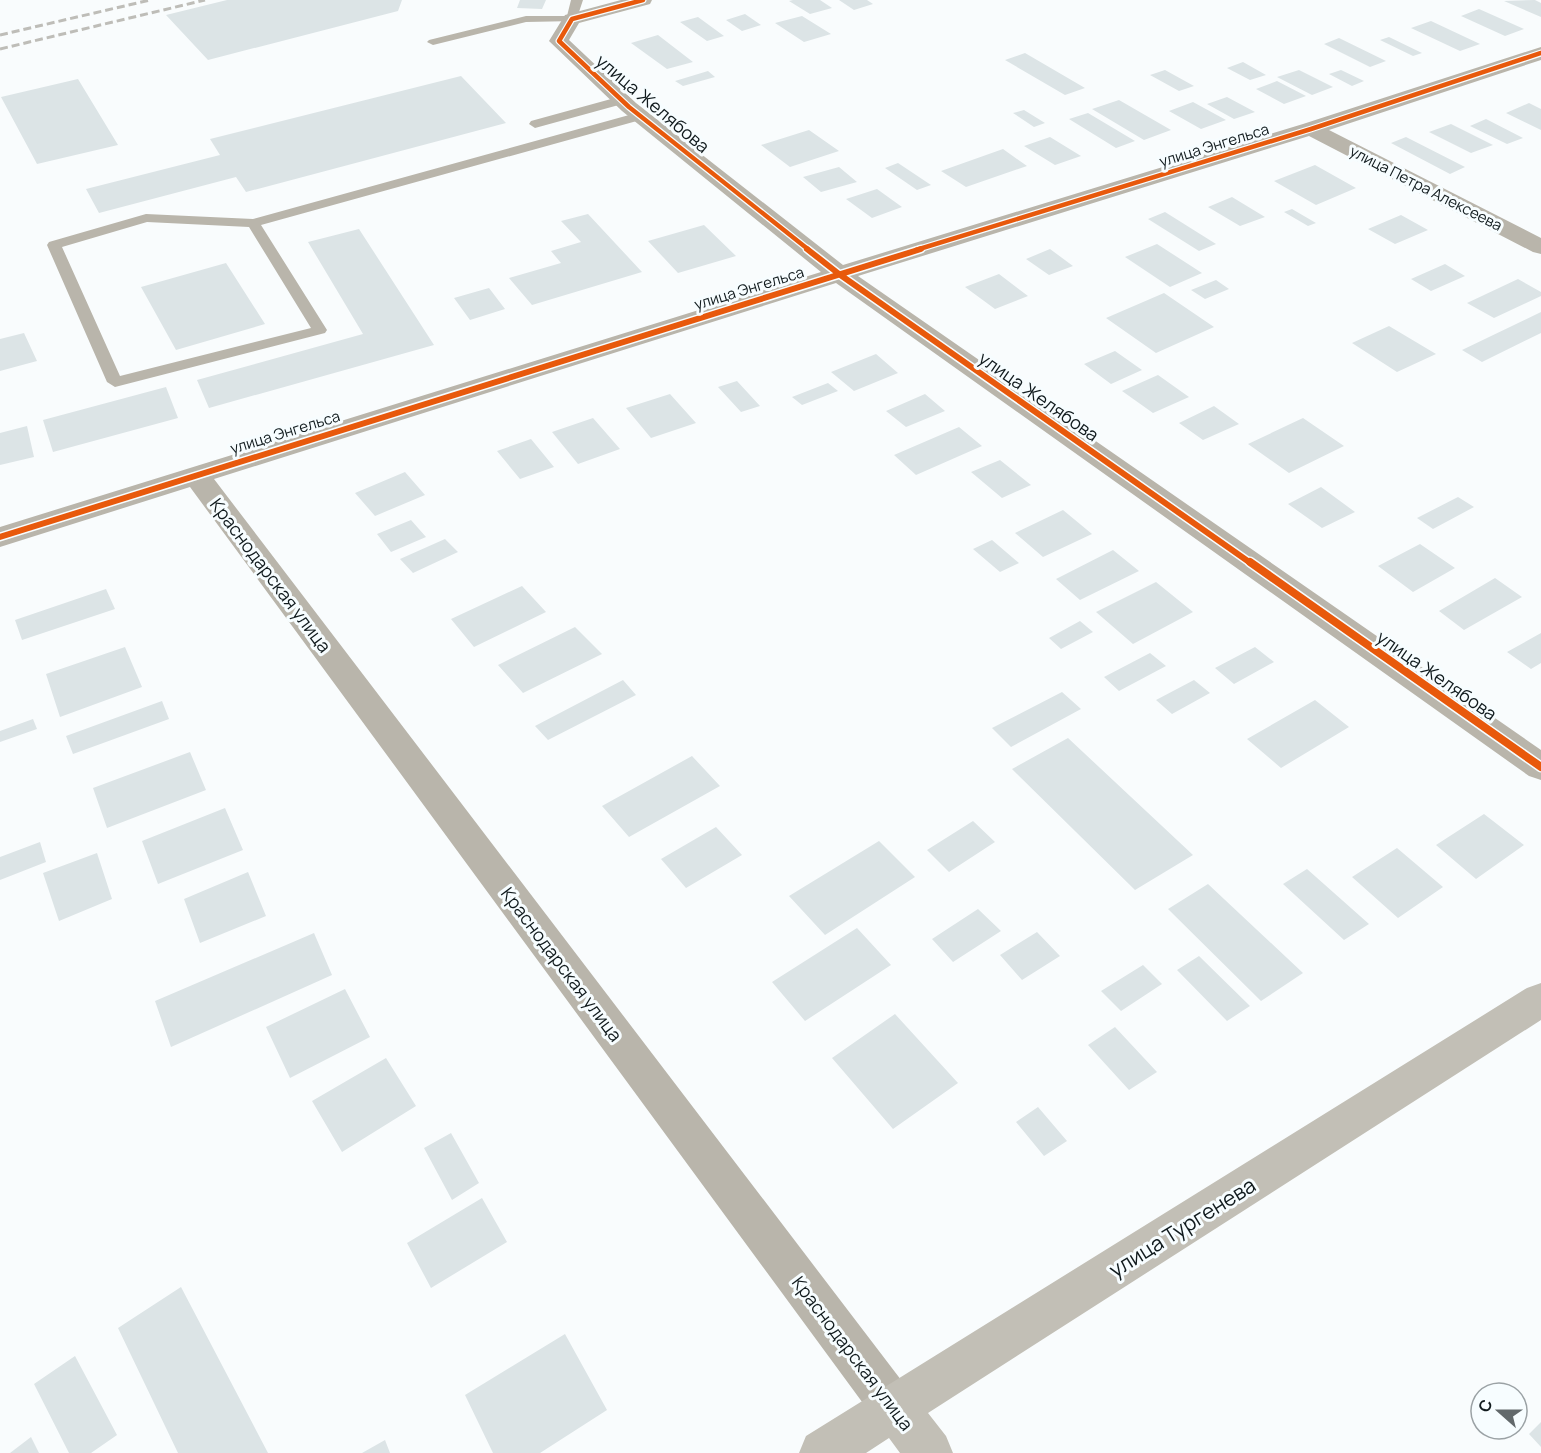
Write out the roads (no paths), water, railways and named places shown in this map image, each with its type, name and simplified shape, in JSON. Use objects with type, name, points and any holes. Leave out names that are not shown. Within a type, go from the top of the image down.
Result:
[{"type":"main road","name":"улица Тургенева","points":[[823,1453],[1541,1000]]},
{"type":"main road","name":"Краснодарская улица","points":[[895,1409],[929,1453]]},
{"type":"street","points":[[575,10],[643,0]]},
{"type":"street","name":"улица Желябова","points":[[575,10],[559,41],[631,108],[838,274],[1541,767]]},
{"type":"street","name":"улица Энгельса","points":[[0,537],[838,274],[1311,129],[1541,53]]},
{"type":"street","name":"улица Петра Алексеева","points":[[1311,129],[1541,247]]},
{"type":"street","name":"Краснодарская улица","points":[[196,475],[895,1409]]},
{"type":"lane","points":[[433,42],[526,19],[575,10]]},
{"type":"lane","points":[[535,124],[631,108]]},
{"type":"lane","points":[[253,223],[320,330],[115,382],[54,245],[146,218],[253,223],[631,108]]},
{"type":"railway","points":[[0,35],[150,0]]},
{"type":"railway","points":[[0,49],[205,0]]}]
